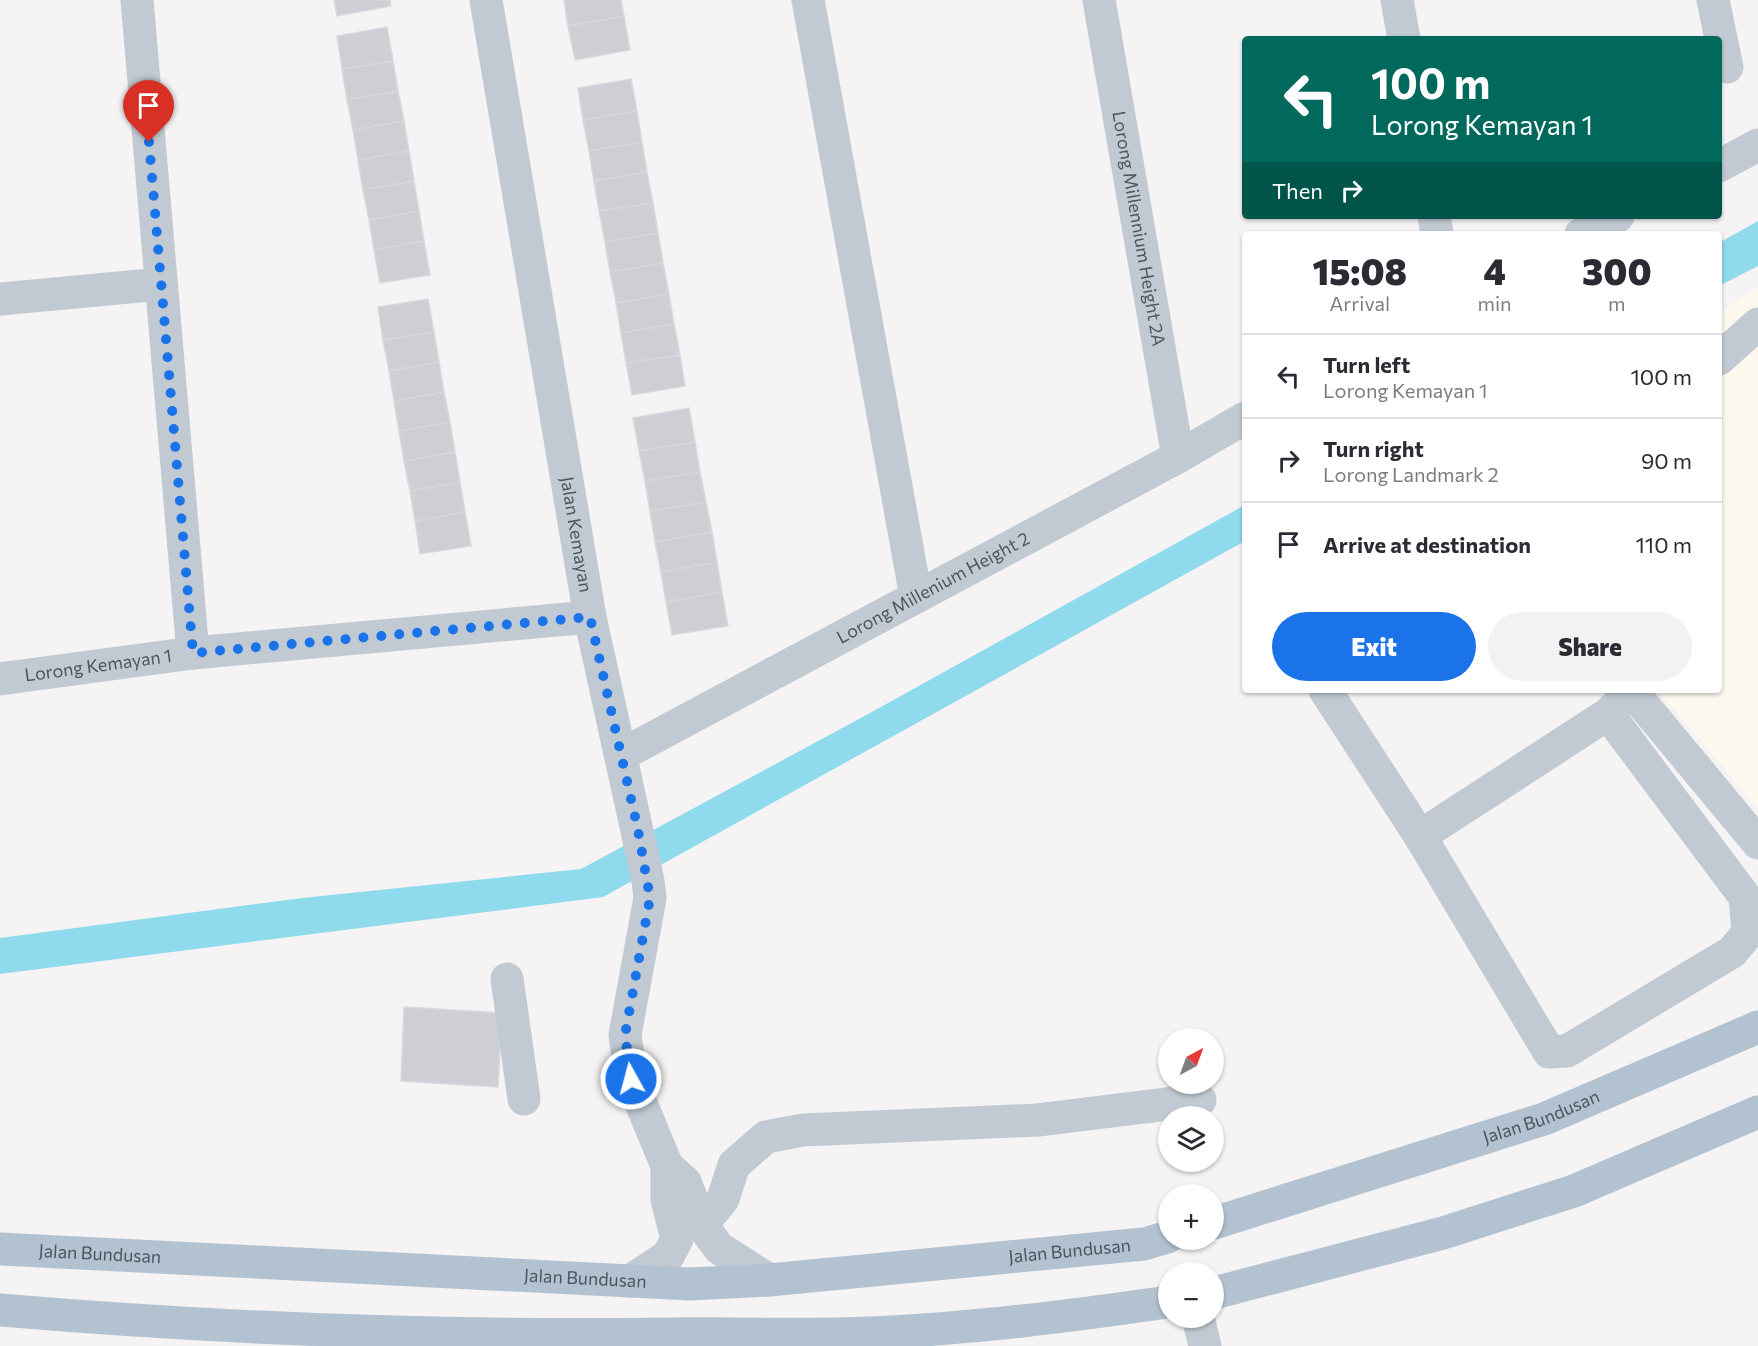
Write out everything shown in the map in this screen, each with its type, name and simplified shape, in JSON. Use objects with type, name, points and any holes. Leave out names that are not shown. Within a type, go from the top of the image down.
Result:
[{"type":"main road","name":"Jalan Bundusan","points":[[1224,1220],[1544,1119],[1758,1027]]},
{"type":"main road","points":[[1224,1290],[1443,1233],[1574,1191],[1758,1112]]},
{"type":"main road","name":"Jalan Bundusan","points":[[0,1249],[690,1284],[769,1280],[1144,1244],[1158,1240]]},
{"type":"main road","points":[[0,1310],[531,1341],[868,1333],[969,1326],[1158,1303]]},
{"type":"street","points":[[137,0],[193,653]]},
{"type":"street","name":"Jalan Kemayan","points":[[486,0],[590,617],[648,881],[650,898],[625,1035],[631,1079],[667,1166]]},
{"type":"street","points":[[808,0],[916,597]]},
{"type":"street","name":"Lorong Millennium Height 2A","points":[[1099,0],[1178,457]]},
{"type":"street","points":[[1397,0],[1403,36]]},
{"type":"street","points":[[1713,0],[1721,36]]},
{"type":"street","points":[[1722,43],[1727,67]]},
{"type":"street","points":[[1722,164],[1758,145]]},
{"type":"street","points":[[1587,231],[1612,219]]},
{"type":"street","points":[[0,299],[160,284]]},
{"type":"street","points":[[1722,356],[1758,324]]},
{"type":"street","name":"Lorong Millenium Height 2","points":[[621,755],[1178,457],[1242,420]]},
{"type":"street","name":"Lorong Kemayan 1","points":[[0,678],[193,653],[590,617]]},
{"type":"street","points":[[1328,693],[1420,836],[1549,1052],[1567,1051],[1732,952],[1748,933],[1745,897],[1608,714]]},
{"type":"street","points":[[1420,836],[1608,714],[1628,693]]},
{"type":"street","points":[[1633,693],[1758,843]]},
{"type":"street","points":[[507,979],[524,1099]]},
{"type":"street","points":[[702,1225],[723,1200],[734,1165],[766,1137],[803,1130],[1038,1120],[1200,1100]]},
{"type":"street","points":[[667,1166],[685,1182],[702,1225],[719,1248],[769,1280]]},
{"type":"street","points":[[630,1281],[668,1256],[677,1239],[667,1200],[667,1166]]},
{"type":"street","points":[[1201,1328],[1205,1346]]},
{"type":"shaded area","points":[[1758,287],[1758,808],[1660,693],[1722,693],[1722,310]]},
{"type":"water","points":[[1758,221],[1758,266],[1722,284],[1722,241]]},
{"type":"water","points":[[1242,507],[1242,543],[603,897],[0,974],[0,938],[302,898],[581,869],[870,713]]},
{"type":"building","points":[[334,0],[390,0],[391,6],[337,16]]},
{"type":"building","points":[[564,0],[621,0],[624,16],[568,26]]},
{"type":"building","points":[[624,16],[630,50],[575,60],[568,26]]},
{"type":"building","points":[[387,27],[393,61],[342,69],[337,36]]},
{"type":"building","points":[[393,61],[398,91],[347,100],[342,69]]},
{"type":"building","points":[[631,79],[637,111],[583,120],[578,88]]},
{"type":"building","points":[[398,91],[404,121],[353,130],[347,100]]},
{"type":"building","points":[[637,111],[642,142],[589,151],[583,120]]},
{"type":"building","points":[[404,121],[409,151],[358,160],[353,130]]},
{"type":"building","points":[[642,142],[647,172],[594,181],[589,151]]},
{"type":"building","points":[[409,151],[414,181],[363,190],[358,160]]},
{"type":"building","points":[[647,172],[653,203],[599,211],[594,181]]},
{"type":"building","points":[[414,181],[419,211],[369,220],[363,190]]},
{"type":"building","points":[[653,203],[658,233],[605,242],[599,211]]},
{"type":"building","points":[[419,211],[424,241],[374,250],[369,220]]},
{"type":"building","points":[[658,233],[663,263],[610,272],[605,242]]},
{"type":"building","points":[[424,241],[430,275],[380,283],[374,250]]},
{"type":"building","points":[[663,263],[669,294],[616,303],[610,272]]},
{"type":"building","points":[[669,294],[674,324],[621,333],[616,303]]},
{"type":"building","points":[[428,299],[434,332],[383,340],[378,307]]},
{"type":"building","points":[[674,324],[680,355],[626,363],[621,333]]},
{"type":"building","points":[[434,332],[439,362],[389,371],[383,340]]},
{"type":"building","points":[[680,355],[685,386],[632,395],[626,363]]},
{"type":"building","points":[[439,362],[444,392],[394,401],[389,371]]},
{"type":"building","points":[[444,392],[450,422],[399,431],[394,401]]},
{"type":"building","points":[[689,408],[695,442],[639,451],[633,418]]},
{"type":"building","points":[[450,422],[455,452],[404,461],[399,431]]},
{"type":"building","points":[[695,442],[700,472],[645,481],[639,451]]},
{"type":"building","points":[[455,452],[460,482],[410,491],[404,461]]},
{"type":"building","points":[[700,472],[706,502],[650,511],[645,481]]},
{"type":"building","points":[[460,482],[465,512],[415,521],[410,491]]},
{"type":"building","points":[[706,502],[712,532],[655,542],[650,511]]},
{"type":"building","points":[[465,512],[471,546],[420,554],[415,521]]},
{"type":"building","points":[[712,532],[717,562],[661,572],[655,542]]},
{"type":"building","points":[[717,562],[722,592],[666,602],[661,572]]},
{"type":"building","points":[[722,592],[728,626],[672,635],[666,602]]},
{"type":"building","points":[[404,1007],[502,1013],[498,1087],[401,1081]]},
{"type":"route","points":[[149,142],[193,653],[590,617],[638,830],[650,898],[625,1035],[631,1079]]}]
